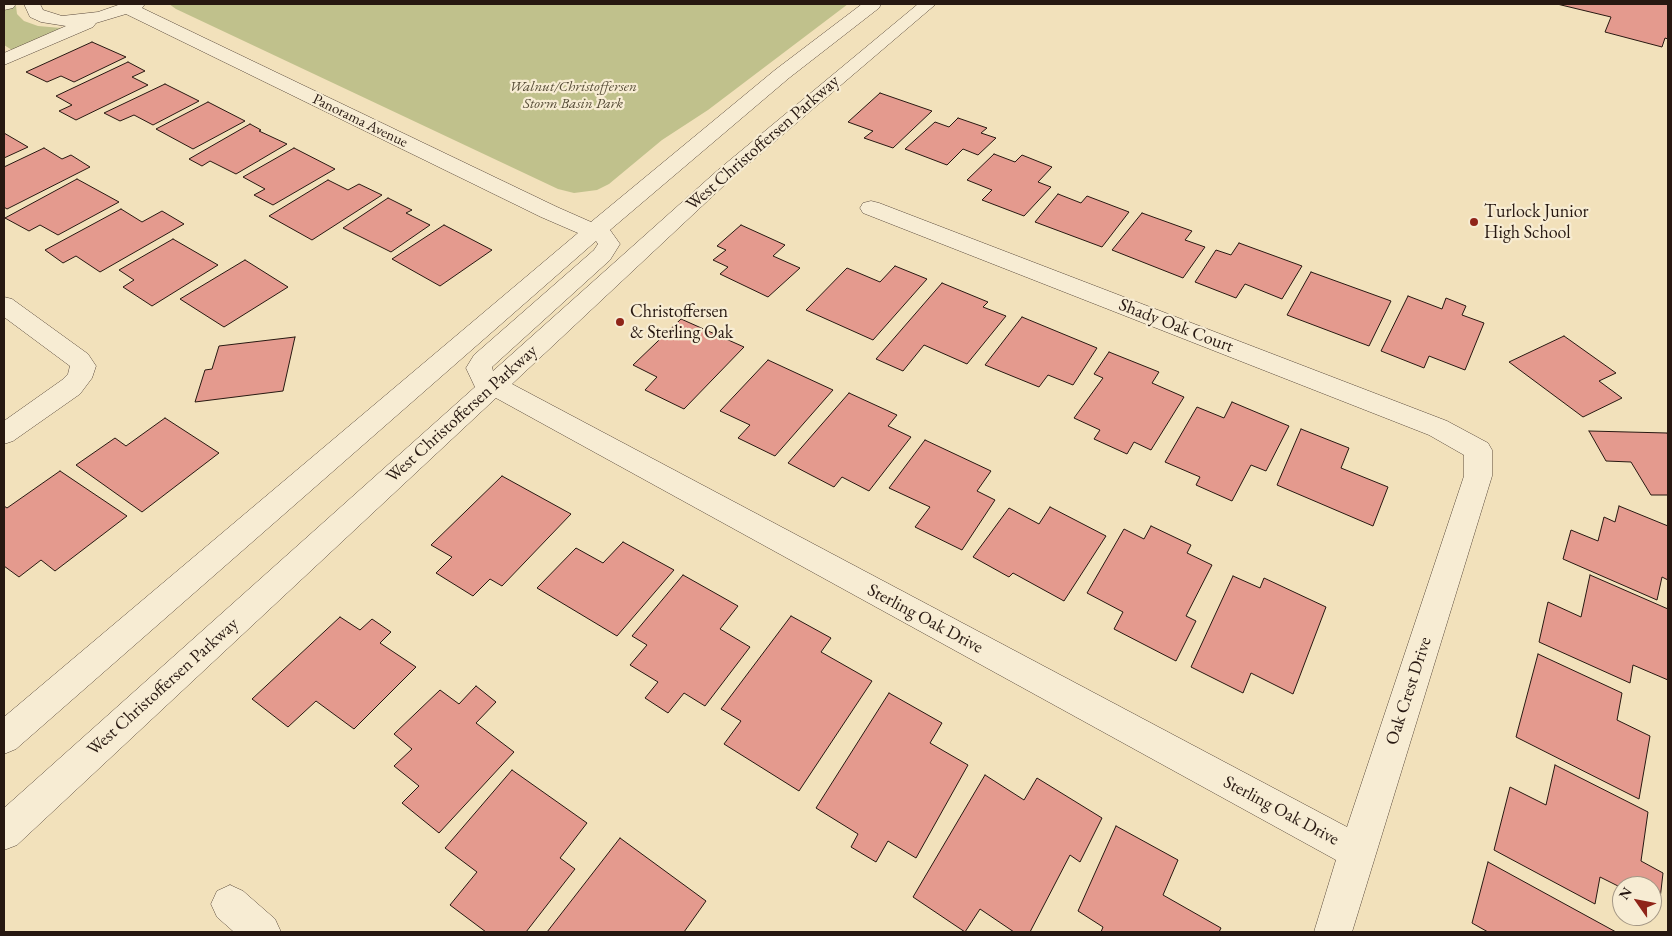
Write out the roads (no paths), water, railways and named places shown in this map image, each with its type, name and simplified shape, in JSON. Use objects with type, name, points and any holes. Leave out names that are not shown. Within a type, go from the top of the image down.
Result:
[{"type":"street","points":[[32,4],[36,13],[46,18],[71,20],[102,17]]},
{"type":"street","name":"West Christoffersen Parkway","points":[[4,738],[593,231],[775,80],[873,4]]},
{"type":"street","name":"West Christoffersen Parkway","points":[[4,832],[724,174],[928,4]]},
{"type":"street","points":[[4,60],[102,17],[133,6]]},
{"type":"street","name":"Panorama Avenue","points":[[133,6],[549,212],[593,231]]},
{"type":"street","name":"Shady Oak Court","points":[[871,208],[1438,428],[1478,450]]},
{"type":"street","points":[[493,386],[480,375],[479,368],[483,361],[607,250],[609,244],[607,240],[593,231]]},
{"type":"street","points":[[4,305],[79,360],[83,366],[81,374],[66,392],[4,434]]},
{"type":"street","name":"Sterling Oak Drive","points":[[493,386],[1357,852]]},
{"type":"street","name":"Oak Crest Drive","points":[[1333,932],[1478,476],[1478,450]]},
{"type":"street","points":[[230,904],[262,932]]},
{"type":"place","name":"Turlock Junior High School","points":[[1474,222]]},
{"type":"place","name":"Christoffersen & Sterling Oak","points":[[620,322]]},
{"type":"park label","name":"Walnut/Christoffersen Storm Basin Park","points":[[573,96]]}]
